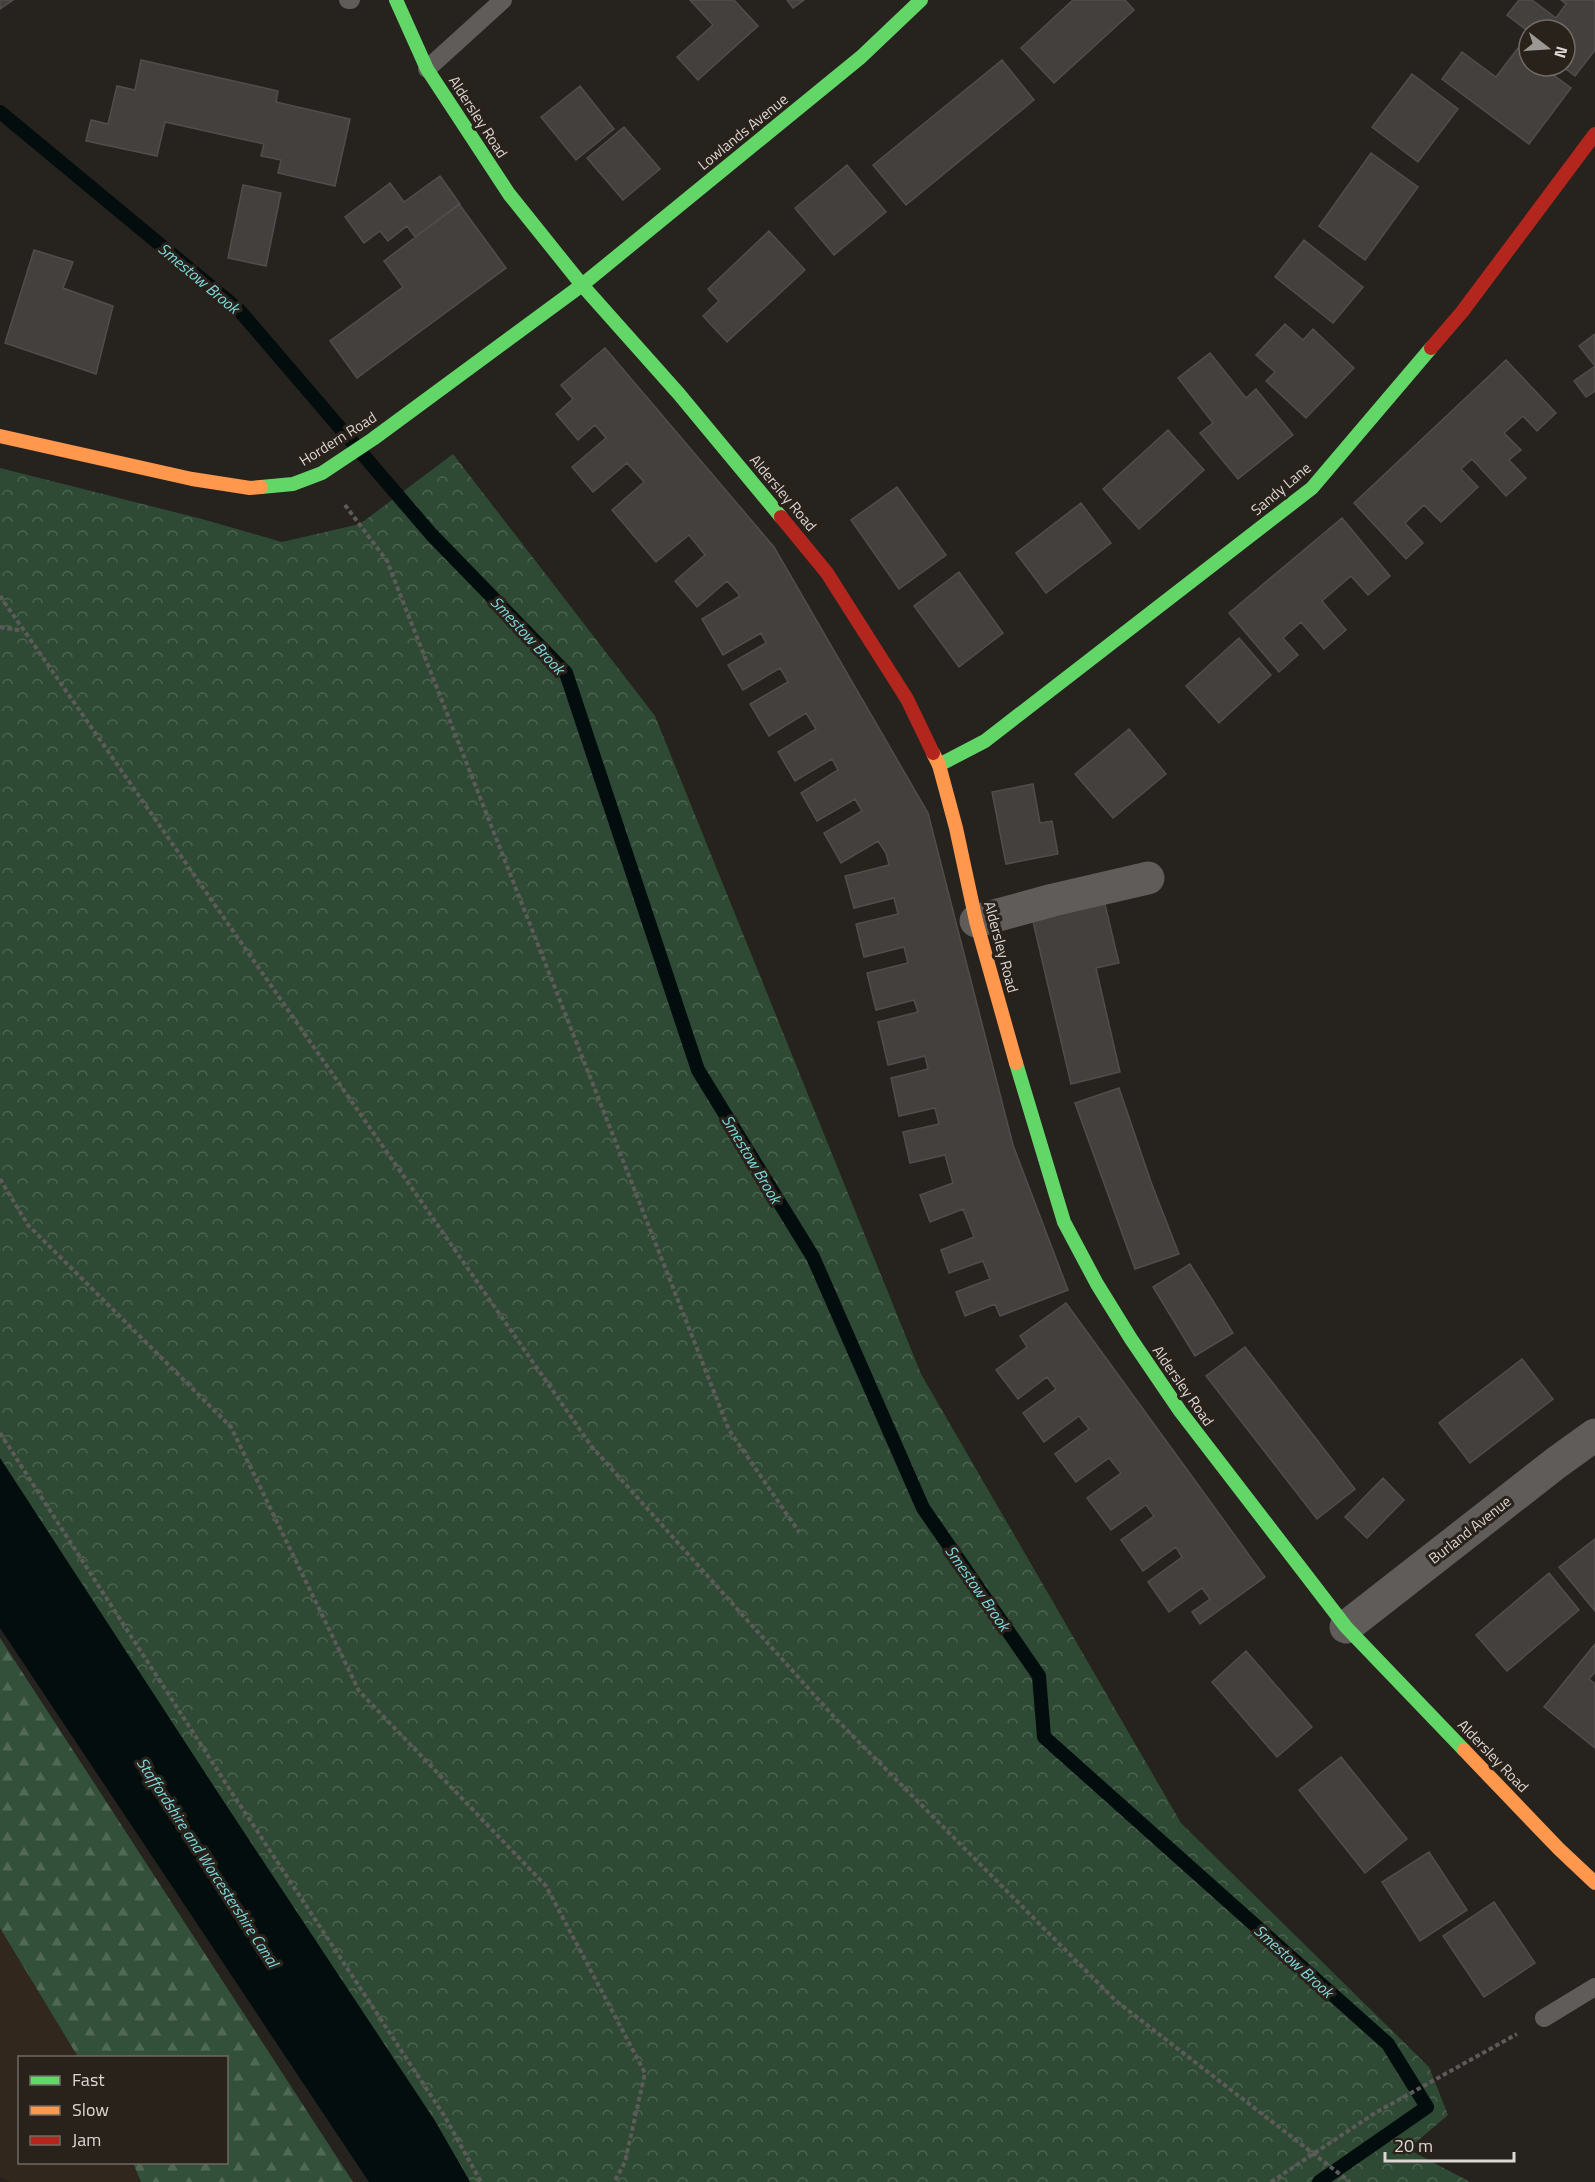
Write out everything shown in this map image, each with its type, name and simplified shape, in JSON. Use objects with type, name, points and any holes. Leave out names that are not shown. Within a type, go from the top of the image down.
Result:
[{"type":"street","name":"Aldersley Road","points":[[396,0],[427,69],[509,194],[582,285],[679,394],[827,573],[907,699],[939,765],[956,828],[976,921],[1013,1055],[1064,1222],[1097,1284],[1131,1339],[1180,1411],[1346,1627],[1558,1849],[1595,1882]]},
{"type":"street","name":"Lowlands Avenue","points":[[582,285],[861,57],[921,0]]},
{"type":"street","name":"Sandy Lane","points":[[939,765],[985,741],[1312,488],[1462,312],[1595,134]]},
{"type":"street","name":"Hordern Road","points":[[0,436],[192,479],[250,488],[293,484],[322,472],[373,439],[582,285]]},
{"type":"street","points":[[976,921],[1148,878]]},
{"type":"street","name":"Burland Avenue","points":[[1346,1627],[1595,1435]]},
{"type":"lane","points":[[427,69],[503,0]]},
{"type":"lane","points":[[1544,2019],[1595,1987]]},
{"type":"path","points":[[322,472],[387,561],[729,1430],[799,1532]]},
{"type":"path","points":[[0,596],[592,1447],[834,1717],[1116,2001],[1350,2182]]},
{"type":"path","points":[[0,627],[23,631]]},
{"type":"path","points":[[0,1179],[28,1226],[231,1427],[359,1691],[546,1886],[645,2073],[625,2162],[614,2182]]},
{"type":"path","points":[[0,1432],[234,1796],[445,2116],[481,2182]]},
{"type":"path","points":[[1271,2182],[1399,2100],[1544,2019]]},
{"type":"shaded area","points":[[0,1928],[77,2056],[18,2056],[18,2164],[133,2164],[141,2182],[10,2182],[0,2177]]},
{"type":"green space","points":[[453,454],[655,716],[921,1374],[1181,1823],[1429,2067],[1448,2115],[1408,2149],[1470,2182],[470,2182],[435,2121],[0,1458],[0,468],[202,519],[282,542],[360,524]]},
{"type":"green space","points":[[0,1638],[353,2182],[141,2182],[133,2164],[228,2164],[228,2056],[77,2056],[0,1928]]},
{"type":"water","name":"Staffordshire and Worcestershire Canal","points":[[0,1458],[435,2121],[470,2182],[369,2182],[0,1628]]},
{"type":"building","points":[[0,0],[13,0],[0,9]]},
{"type":"building","points":[[690,0],[734,0],[758,26],[698,80],[677,57],[713,25]]},
{"type":"building","points":[[787,0],[804,0],[793,8]]},
{"type":"building","points":[[1073,0],[1125,0],[1134,10],[1054,83],[1021,48]]},
{"type":"building","points":[[1519,0],[1532,0],[1556,18],[1517,18],[1517,23],[1507,15]]},
{"type":"building","points":[[1561,0],[1595,0],[1595,50],[1577,73],[1577,18],[1556,18],[1566,4]]},
{"type":"building","points":[[1517,49],[1517,78],[1557,78],[1571,88],[1529,144],[1442,79],[1462,52],[1496,77]]},
{"type":"building","points":[[141,60],[278,91],[276,102],[350,119],[335,186],[278,173],[281,160],[261,156],[264,144],[165,122],[157,156],[86,141],[91,120],[108,124],[117,86],[135,90]]},
{"type":"building","points":[[1002,60],[1034,100],[906,205],[873,165]]},
{"type":"building","points":[[1412,74],[1458,109],[1418,162],[1372,127]]},
{"type":"building","points":[[580,86],[614,129],[576,160],[541,117]]},
{"type":"building","points":[[624,127],[660,169],[623,200],[587,158]]},
{"type":"building","points":[[1371,153],[1418,187],[1365,260],[1319,226]]},
{"type":"building","points":[[847,165],[886,212],[834,255],[795,208]]},
{"type":"building","points":[[440,176],[460,204],[415,237],[407,226],[388,241],[380,231],[364,243],[345,217],[390,183],[404,202]]},
{"type":"building","points":[[243,185],[281,193],[266,266],[228,258]]},
{"type":"building","points":[[459,204],[506,268],[357,378],[330,341],[403,287],[384,261]]},
{"type":"building","points":[[769,231],[805,270],[727,342],[703,316],[719,301],[708,289]]},
{"type":"building","points":[[1304,240],[1363,287],[1333,323],[1275,277]]},
{"type":"building","points":[[34,250],[73,262],[63,288],[113,306],[96,374],[5,343]]},
{"type":"building","points":[[1285,324],[1303,340],[1313,329],[1354,368],[1306,418],[1266,381],[1275,372],[1256,355]]},
{"type":"building","points":[[1595,334],[1595,366],[1579,346]]},
{"type":"building","points":[[605,348],[774,547],[928,813],[1013,1145],[1068,1290],[1000,1316],[995,1304],[965,1316],[956,1292],[990,1279],[983,1261],[949,1273],[941,1250],[974,1237],[963,1209],[930,1222],[920,1195],[953,1183],[945,1155],[910,1163],[903,1132],[939,1124],[935,1108],[899,1116],[891,1078],[928,1069],[925,1056],[888,1065],[878,1022],[918,1012],[914,1000],[876,1010],[867,973],[908,963],[904,947],[864,957],[856,924],[898,914],[894,898],[854,908],[845,876],[889,865],[886,853],[878,841],[841,863],[824,833],[862,811],[855,799],[817,821],[801,793],[838,770],[832,759],[795,781],[778,752],[816,729],[806,713],[769,736],[750,704],[788,682],[780,668],[743,690],[728,665],[766,643],[761,633],[723,655],[702,619],[740,596],[737,592],[727,581],[697,607],[675,581],[705,555],[689,535],[656,562],[612,510],[644,482],[627,463],[593,492],[572,467],[606,438],[595,425],[578,440],[556,414],[573,399],[561,385]]},
{"type":"building","points":[[1210,353],[1246,398],[1256,389],[1293,435],[1238,479],[1200,433],[1213,423],[1178,378]]},
{"type":"building","points":[[1506,360],[1556,413],[1537,431],[1523,416],[1504,433],[1521,450],[1509,460],[1526,478],[1506,496],[1472,459],[1461,469],[1478,487],[1441,522],[1424,505],[1405,523],[1423,543],[1406,559],[1354,503]]},
{"type":"building","points":[[1595,366],[1595,391],[1586,397],[1574,381]]},
{"type":"building","points":[[1168,430],[1204,470],[1139,529],[1103,489]]},
{"type":"building","points":[[897,487],[946,555],[899,589],[851,520]]},
{"type":"building","points":[[1081,503],[1111,543],[1046,593],[1016,553]]},
{"type":"building","points":[[1342,518],[1390,576],[1368,595],[1351,576],[1322,601],[1346,630],[1324,649],[1301,622],[1283,638],[1298,655],[1279,672],[1229,613]]},
{"type":"building","points":[[959,572],[1003,633],[959,667],[914,606]]},
{"type":"building","points":[[1239,638],[1271,675],[1219,723],[1186,686]]},
{"type":"building","points":[[1129,729],[1166,774],[1113,818],[1075,774]]},
{"type":"building","points":[[1033,784],[1040,823],[1052,821],[1058,854],[1006,864],[992,792]]},
{"type":"building","points":[[1103,896],[1119,963],[1096,968],[1120,1072],[1071,1084],[1031,913]]},
{"type":"building","points":[[1119,1088],[1151,1182],[1179,1254],[1135,1269],[1075,1103]]},
{"type":"building","points":[[1190,1264],[1233,1333],[1195,1356],[1153,1287]]},
{"type":"building","points":[[1066,1303],[1265,1577],[1200,1624],[1192,1612],[1210,1599],[1202,1588],[1169,1612],[1148,1582],[1182,1557],[1176,1547],[1143,1571],[1121,1540],[1154,1516],[1146,1505],[1111,1530],[1087,1498],[1121,1473],[1109,1458],[1076,1482],[1055,1454],[1089,1429],[1079,1416],[1044,1442],[1023,1413],[1056,1389],[1047,1377],[1018,1399],[996,1370],[1027,1347],[1020,1336]]},
{"type":"building","points":[[1245,1347],[1355,1489],[1317,1519],[1206,1376]]},
{"type":"building","points":[[1522,1359],[1553,1399],[1470,1463],[1439,1423]]},
{"type":"building","points":[[1383,1478],[1404,1500],[1367,1538],[1345,1517]]},
{"type":"building","points":[[1595,1539],[1595,1611],[1559,1567]]},
{"type":"building","points":[[1549,1573],[1579,1610],[1507,1671],[1476,1635]]},
{"type":"building","points":[[1595,1644],[1595,1672],[1589,1679],[1595,1684],[1595,1748],[1544,1707]]},
{"type":"building","points":[[1246,1651],[1312,1727],[1277,1757],[1212,1682]]},
{"type":"building","points":[[1341,1757],[1407,1839],[1365,1873],[1299,1790]]},
{"type":"building","points":[[1429,1852],[1467,1910],[1420,1941],[1382,1882]]},
{"type":"building","points":[[1494,1902],[1535,1963],[1484,1997],[1443,1936]]},
{"type":"waterway","name":"Smestow Brook","points":[[0,112],[239,310],[431,534],[566,673],[698,1070],[813,1257],[923,1508],[1039,1676],[1044,1737],[1388,2044],[1427,2107],[1319,2182]]},
{"type":"traffic: fast","points":[[396,0],[427,69],[509,194],[582,285],[679,394],[781,517]]},
{"type":"traffic: fast","points":[[261,487],[293,484],[322,473],[373,439],[582,285],[861,57],[921,0]]},
{"type":"traffic: fast","points":[[939,765],[985,741],[1312,488],[1431,348]]},
{"type":"traffic: fast","points":[[1016,1063],[1064,1222],[1097,1284],[1131,1339],[1180,1411],[1346,1627],[1464,1750]]},
{"type":"traffic: slow","points":[[0,436],[192,479],[250,488],[261,487]]},
{"type":"traffic: slow","points":[[933,753],[939,765],[956,828],[976,921],[1016,1063]]},
{"type":"traffic: slow","points":[[1464,1750],[1595,1883]]},
{"type":"traffic: jam","points":[[1431,348],[1462,312],[1595,134]]},
{"type":"traffic: jam","points":[[781,517],[827,573],[907,699],[933,753]]}]
